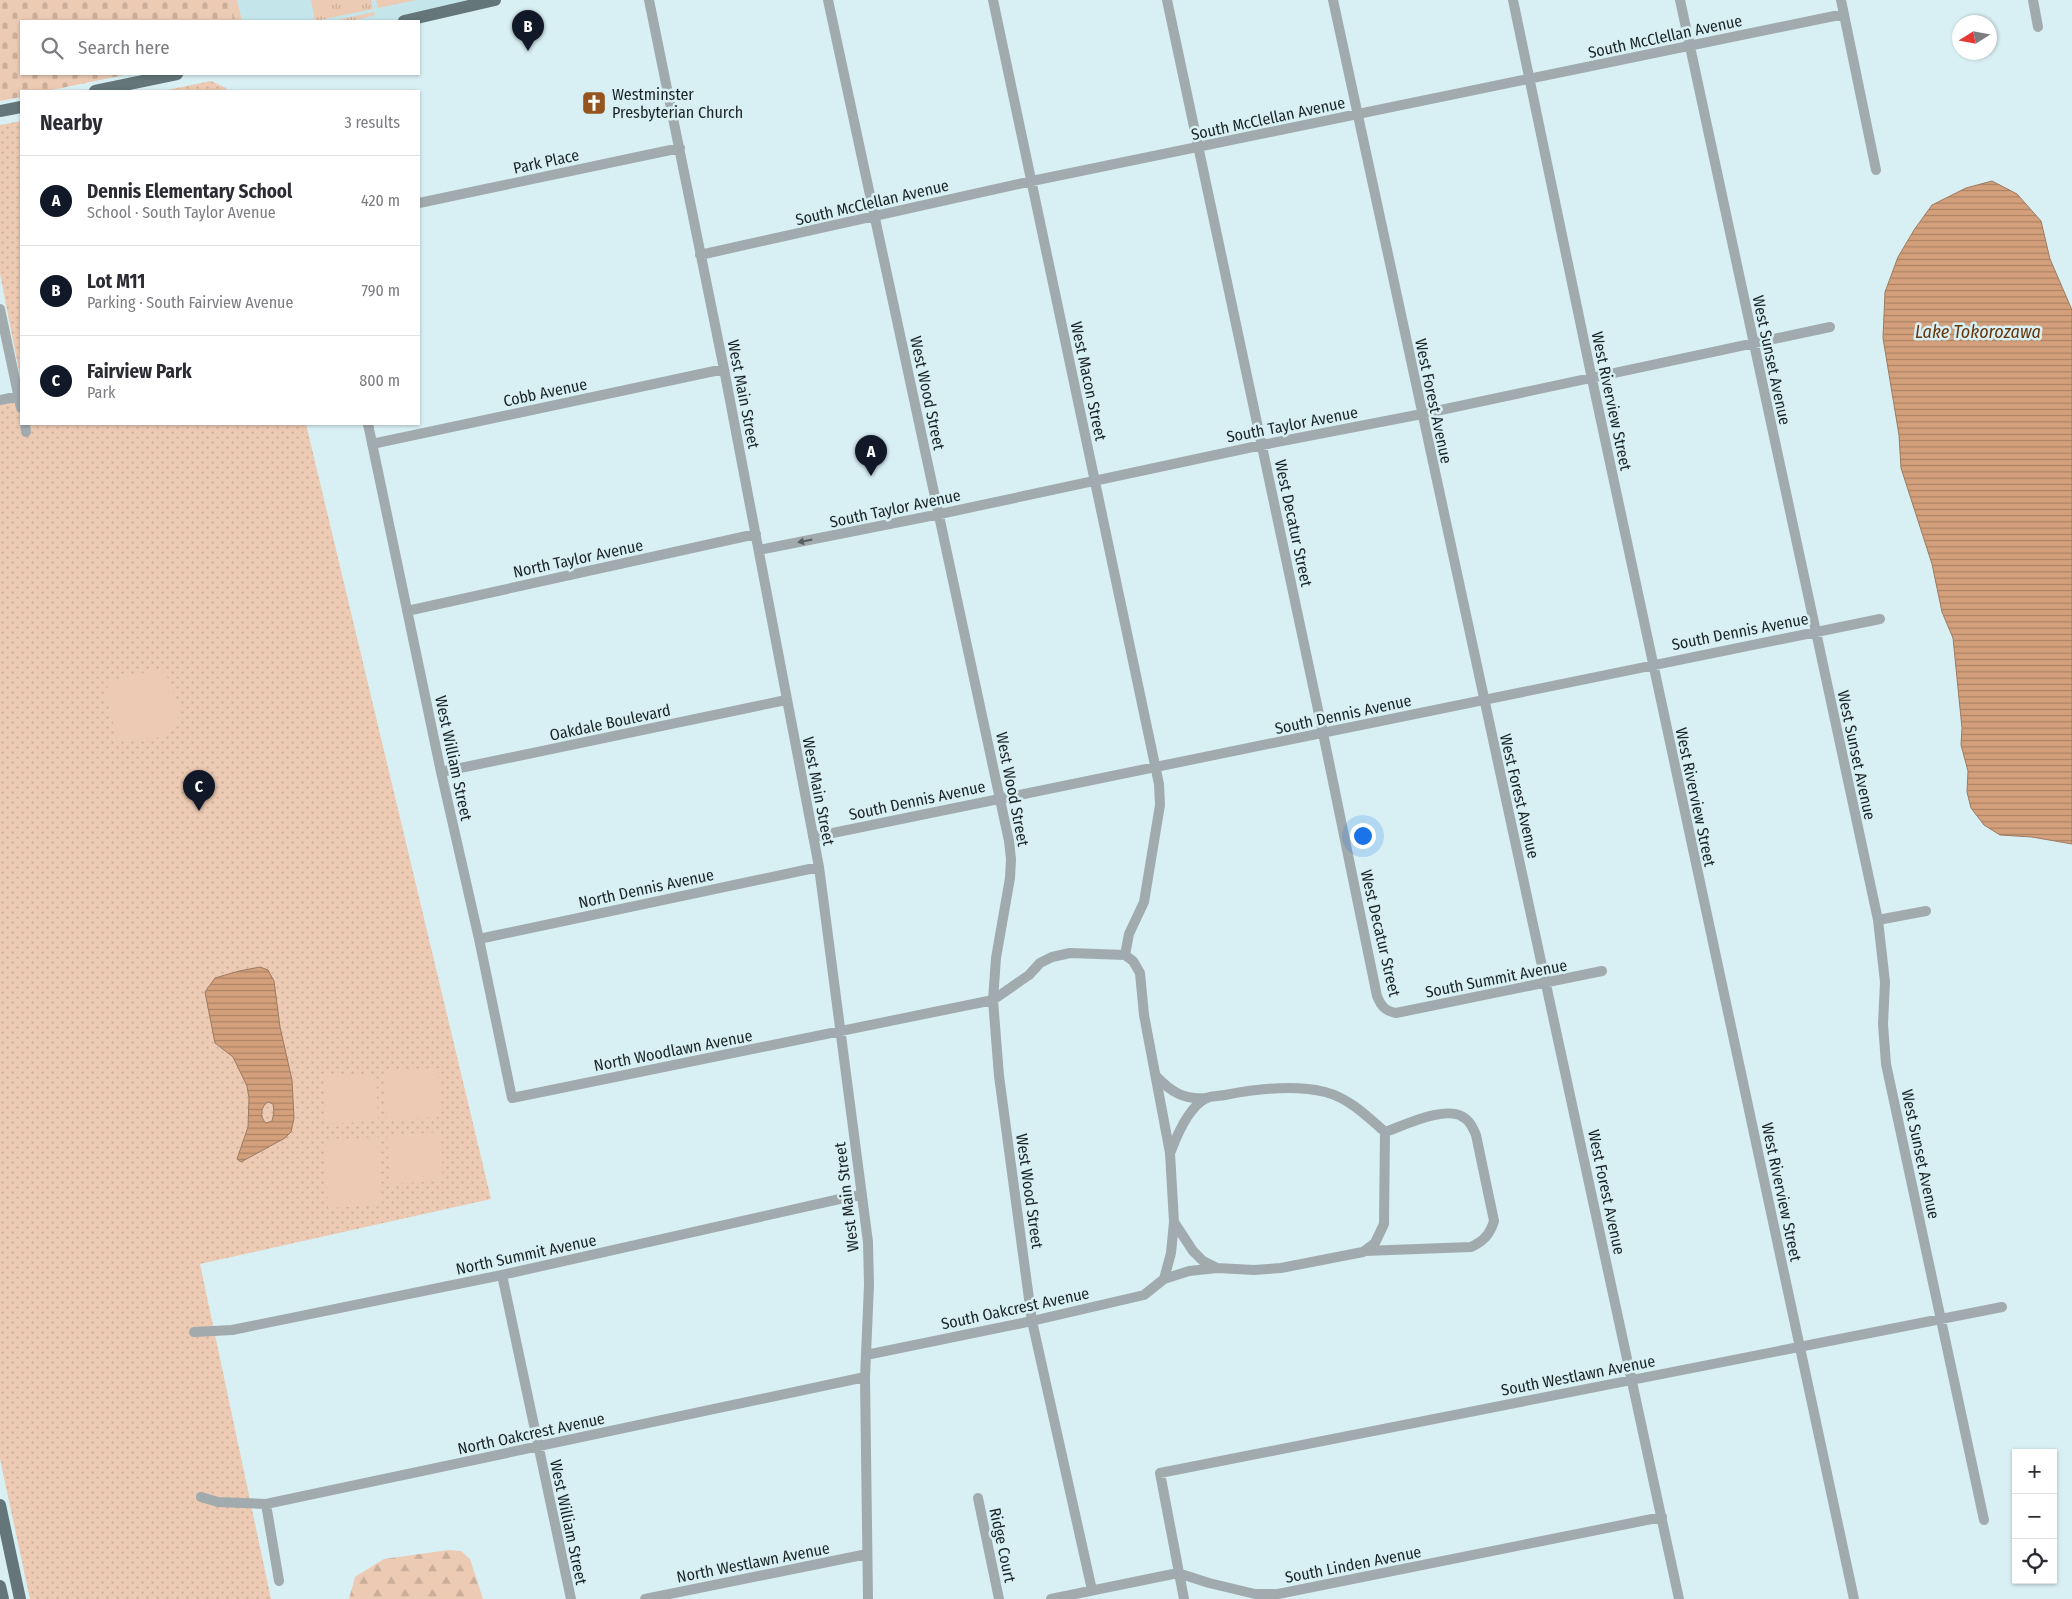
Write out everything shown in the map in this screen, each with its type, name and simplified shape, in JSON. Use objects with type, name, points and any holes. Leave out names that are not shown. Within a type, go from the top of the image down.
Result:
[{"type":"main road","points":[[408,20],[495,0]]},
{"type":"main road","points":[[100,90],[172,75]]},
{"type":"main road","points":[[0,111],[20,107]]},
{"type":"main road","points":[[0,1505],[20,1599]]},
{"type":"main road","points":[[0,1586],[3,1599]]},
{"type":"street","name":"West Main Street","points":[[649,0],[724,369],[819,866],[868,1242],[869,1284],[866,1355],[866,1554],[868,1599]]},
{"type":"street","name":"West Wood Street","points":[[828,0],[940,514],[1011,859],[1010,878],[996,958],[993,1000],[999,1076],[1032,1321],[1092,1590]]},
{"type":"street","name":"West Macon Street","points":[[993,0],[1159,784],[1160,805],[1144,902],[1129,934],[1125,955]]},
{"type":"street","name":"West Decatur Street","points":[[1167,0],[1377,996],[1381,1005],[1388,1012],[1396,1013]]},
{"type":"street","name":"West Forest Avenue","points":[[1333,0],[1482,700],[1546,983],[1679,1599]]},
{"type":"street","name":"West Riverview Street","points":[[1513,0],[1652,664],[1854,1599]]},
{"type":"street","name":"West Sunset Avenue","points":[[1680,0],[1878,920],[1885,982],[1883,1024],[1886,1064],[1984,1520]]},
{"type":"street","points":[[1840,0],[1876,170]]},
{"type":"street","points":[[2033,0],[2038,27]]},
{"type":"street","name":"South McClellan Avenue","points":[[700,255],[1032,181],[1844,14]]},
{"type":"street","name":"Park Place","points":[[420,203],[680,148]]},
{"type":"street","points":[[0,309],[20,402]]},
{"type":"street","name":"South Taylor Avenue","points":[[759,550],[940,514],[1262,445],[1592,379],[1830,326]]},
{"type":"street","name":"Cobb Avenue","points":[[372,444],[724,369]]},
{"type":"street","points":[[0,400],[19,396]]},
{"type":"street","name":"West William Street","points":[[368,425],[512,1098]]},
{"type":"street","name":"North Taylor Avenue","points":[[408,611],[756,534]]},
{"type":"street","name":"South Dennis Avenue","points":[[813,837],[1323,734],[1652,664],[1880,619]]},
{"type":"street","name":"Oakdale Boulevard","points":[[441,772],[786,700]]},
{"type":"street","name":"North Dennis Avenue","points":[[479,939],[819,866]]},
{"type":"street","points":[[1878,920],[1926,910]]},
{"type":"street","points":[[993,1000],[1029,974],[1040,963],[1052,957],[1070,953],[1125,955],[1133,960],[1140,973],[1144,1015],[1170,1153],[1174,1222],[1171,1253],[1164,1279]]},
{"type":"street","name":"South Summit Avenue","points":[[1396,1013],[1602,971]]},
{"type":"street","name":"North Woodlawn Avenue","points":[[512,1098],[993,1000]]},
{"type":"street","points":[[1156,1076],[1167,1088],[1179,1095],[1194,1099],[1254,1089],[1298,1089],[1325,1092],[1351,1104],[1385,1132]]},
{"type":"street","points":[[1170,1153],[1177,1134],[1188,1116],[1206,1098]]},
{"type":"street","points":[[1164,1279],[1189,1271],[1217,1268],[1254,1270],[1281,1268],[1363,1252],[1471,1247],[1486,1238],[1491,1231],[1494,1221],[1476,1135],[1471,1125],[1462,1116],[1449,1112],[1385,1132]]},
{"type":"street","points":[[1363,1252],[1375,1243],[1384,1224],[1385,1132]]},
{"type":"street","name":"North Summit Avenue","points":[[194,1332],[232,1330],[502,1275],[862,1194]]},
{"type":"street","points":[[1174,1222],[1193,1251],[1203,1261],[1217,1268]]},
{"type":"street","name":"West William Street","points":[[502,1275],[571,1599]]},
{"type":"street","name":"South Oakcrest Avenue","points":[[866,1355],[1032,1321],[1144,1295],[1164,1279]]},
{"type":"street","name":"South Westlawn Avenue","points":[[1178,1573],[1160,1473],[2002,1307]]},
{"type":"street","name":"North Oakcrest Avenue","points":[[201,1497],[218,1502],[266,1504],[538,1448],[866,1377]]},
{"type":"street","name":"Ridge Court","points":[[978,1498],[999,1599]]},
{"type":"street","points":[[266,1504],[279,1581]]},
{"type":"street","name":"South Linden Avenue","points":[[1051,1599],[1178,1573],[1255,1594],[1278,1594],[1662,1516]]},
{"type":"street","name":"North Westlawn Avenue","points":[[646,1599],[866,1554]]},
{"type":"street","points":[[1178,1573],[1184,1599]]},
{"type":"shaded area","points":[[230,0],[495,0],[408,20],[235,20]]},
{"type":"green space","points":[[0,0],[230,0],[235,20],[20,20],[20,75],[124,75],[52,90],[20,90],[20,97],[0,101]]},
{"type":"green space","points":[[230,0],[237,0],[242,20],[235,20]]},
{"type":"green space","points":[[311,0],[371,0],[373,9],[315,20]]},
{"type":"green space","points":[[376,0],[416,0],[378,8]]},
{"type":"green space","points":[[374,12],[375,15],[356,20],[338,20]]},
{"type":"green space","points":[[211,81],[227,90],[167,90]]},
{"type":"green space","points":[[20,121],[20,376],[0,274],[0,125]]},
{"type":"green space","points":[[20,400],[20,425],[306,425],[491,1199],[200,1264],[271,1599],[30,1599],[0,1459],[0,405]]},
{"type":"green space","points":[[158,669],[165,671],[181,712],[169,736],[118,742],[105,694],[110,681]]},
{"type":"green space","points":[[438,1068],[440,1117],[387,1120],[384,1070]]},
{"type":"green space","points":[[376,1074],[378,1121],[325,1124],[323,1077]]},
{"type":"green space","points":[[441,1132],[443,1181],[390,1184],[387,1135]]},
{"type":"green space","points":[[378,1137],[382,1205],[328,1208],[324,1140]]},
{"type":"green space","points":[[449,1550],[461,1551],[470,1559],[483,1599],[349,1599],[355,1577],[384,1559]]},
{"type":"water","name":"Lake Tokorozawa","points":[[1992,181],[2017,194],[2041,221],[2050,259],[2072,310],[2072,844],[2032,837],[2000,835],[1984,825],[1971,808],[1967,792],[1968,771],[1961,745],[1962,728],[1953,638],[1942,612],[1932,564],[1901,468],[1899,435],[1883,338],[1885,292],[1898,257],[1914,230],[1932,205],[1966,188]]},
{"type":"water","points":[[260,967],[268,970],[274,981],[280,1027],[292,1080],[294,1118],[291,1132],[285,1138],[241,1162],[237,1159],[248,1127],[249,1098],[247,1086],[233,1057],[215,1043],[205,992],[215,978]],"holes":[[[268,1102],[273,1104],[272,1121],[266,1123],[262,1118],[262,1109]]]},
{"type":"place","name":"Lot M11","points":[[528,51]]},
{"type":"place","name":"Westminster Presbyterian Church","points":[[594,103]]},
{"type":"place","name":"Dennis Elementary School","points":[[871,476]]},
{"type":"place","name":"Fairview Park","points":[[199,811]]}]
